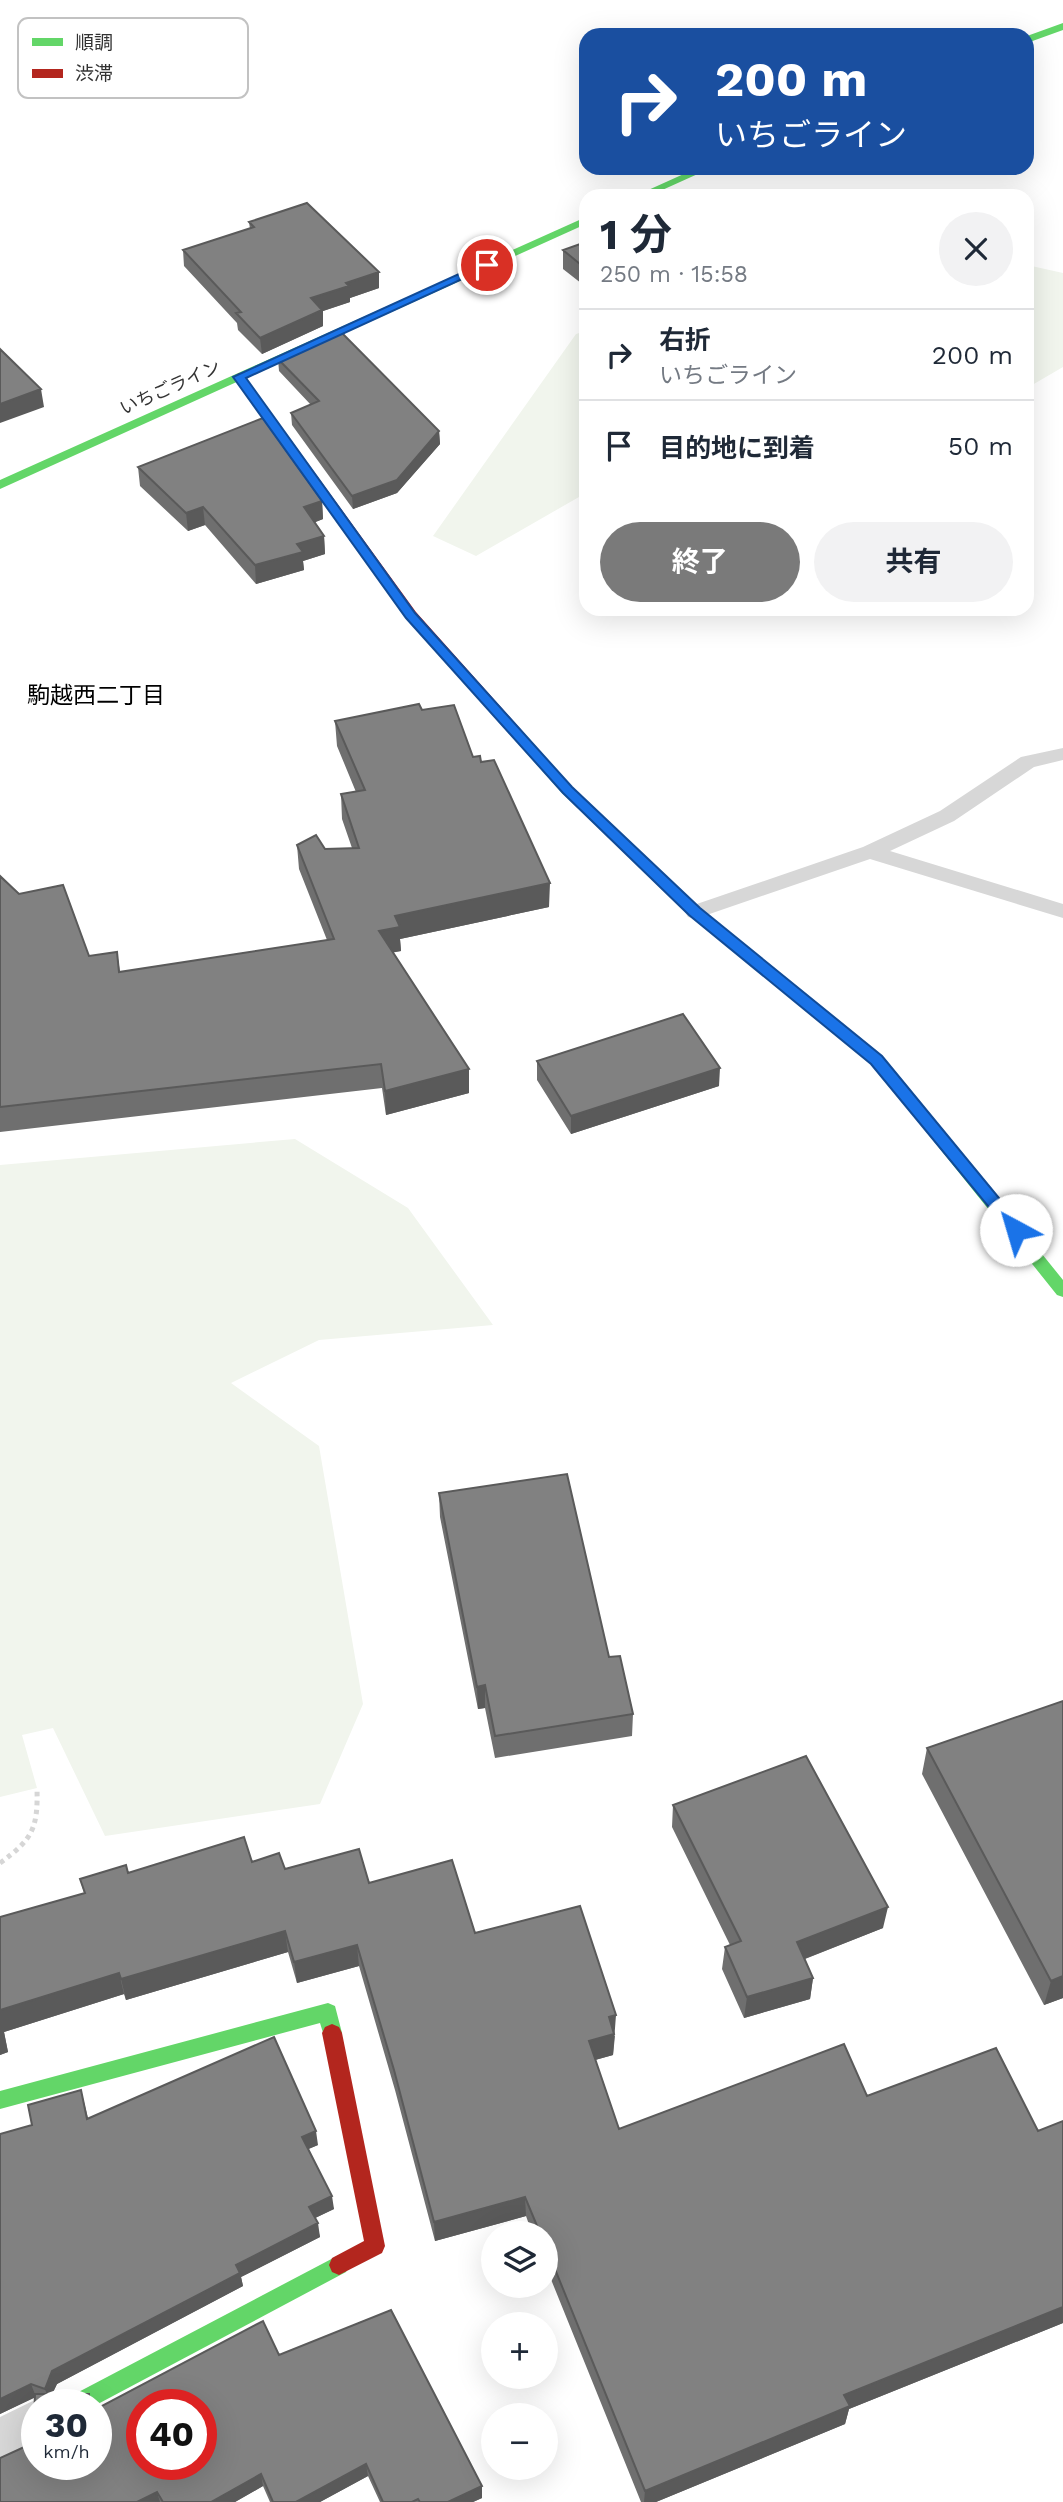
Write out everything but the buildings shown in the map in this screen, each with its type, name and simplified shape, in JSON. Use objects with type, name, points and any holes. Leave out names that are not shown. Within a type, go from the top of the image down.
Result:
[{"type":"main road","points":[[1034,37],[1063,26]]},
{"type":"main road","points":[[656,189],[690,175]]},
{"type":"main road","name":"いちごライン","points":[[0,485],[579,223]]},
{"type":"main road","points":[[239,377],[411,615],[568,790],[695,912],[877,1060],[1059,1278]]},
{"type":"main road","points":[[0,2100],[328,2012],[375,2246],[104,2389]]},
{"type":"street","points":[[0,2445],[21,2434]]},
{"type":"lane","points":[[695,912],[870,852],[947,816],[1028,762],[1063,754]]},
{"type":"lane","points":[[870,852],[1063,911]]},
{"type":"path","points":[[0,1863],[24,1846],[37,1825],[37,1788]]},
{"type":"shaded area","points":[[1034,267],[1063,273],[1063,367],[1034,384]]},
{"type":"shaded area","points":[[579,333],[579,497],[476,556],[433,536]]},
{"type":"shaded area","points":[[295,1139],[408,1208],[493,1325],[319,1340],[231,1383],[319,1446],[363,1704],[320,1804],[105,1836],[53,1728],[22,1735],[37,1788],[0,1797],[0,1165]]},
{"type":"traffic: fast","points":[[1034,37],[1063,26]]},
{"type":"traffic: fast","points":[[656,189],[690,175]]},
{"type":"traffic: fast","points":[[0,485],[579,223]]},
{"type":"traffic: fast","points":[[520,737],[567,790],[695,912],[877,1060],[1063,1291]]},
{"type":"traffic: fast","points":[[0,2100],[328,2012],[332,2033]]},
{"type":"traffic: fast","points":[[104,2389],[339,2265]]},
{"type":"traffic: jam","points":[[239,377],[411,615],[520,737]]},
{"type":"traffic: jam","points":[[332,2033],[375,2246],[339,2265]]},
{"type":"district","name":"駒越西二丁目","points":[[96,695]]},
{"type":"route","points":[[487,265],[239,377],[411,615],[568,790],[695,912],[877,1060],[1016,1230]]}]
